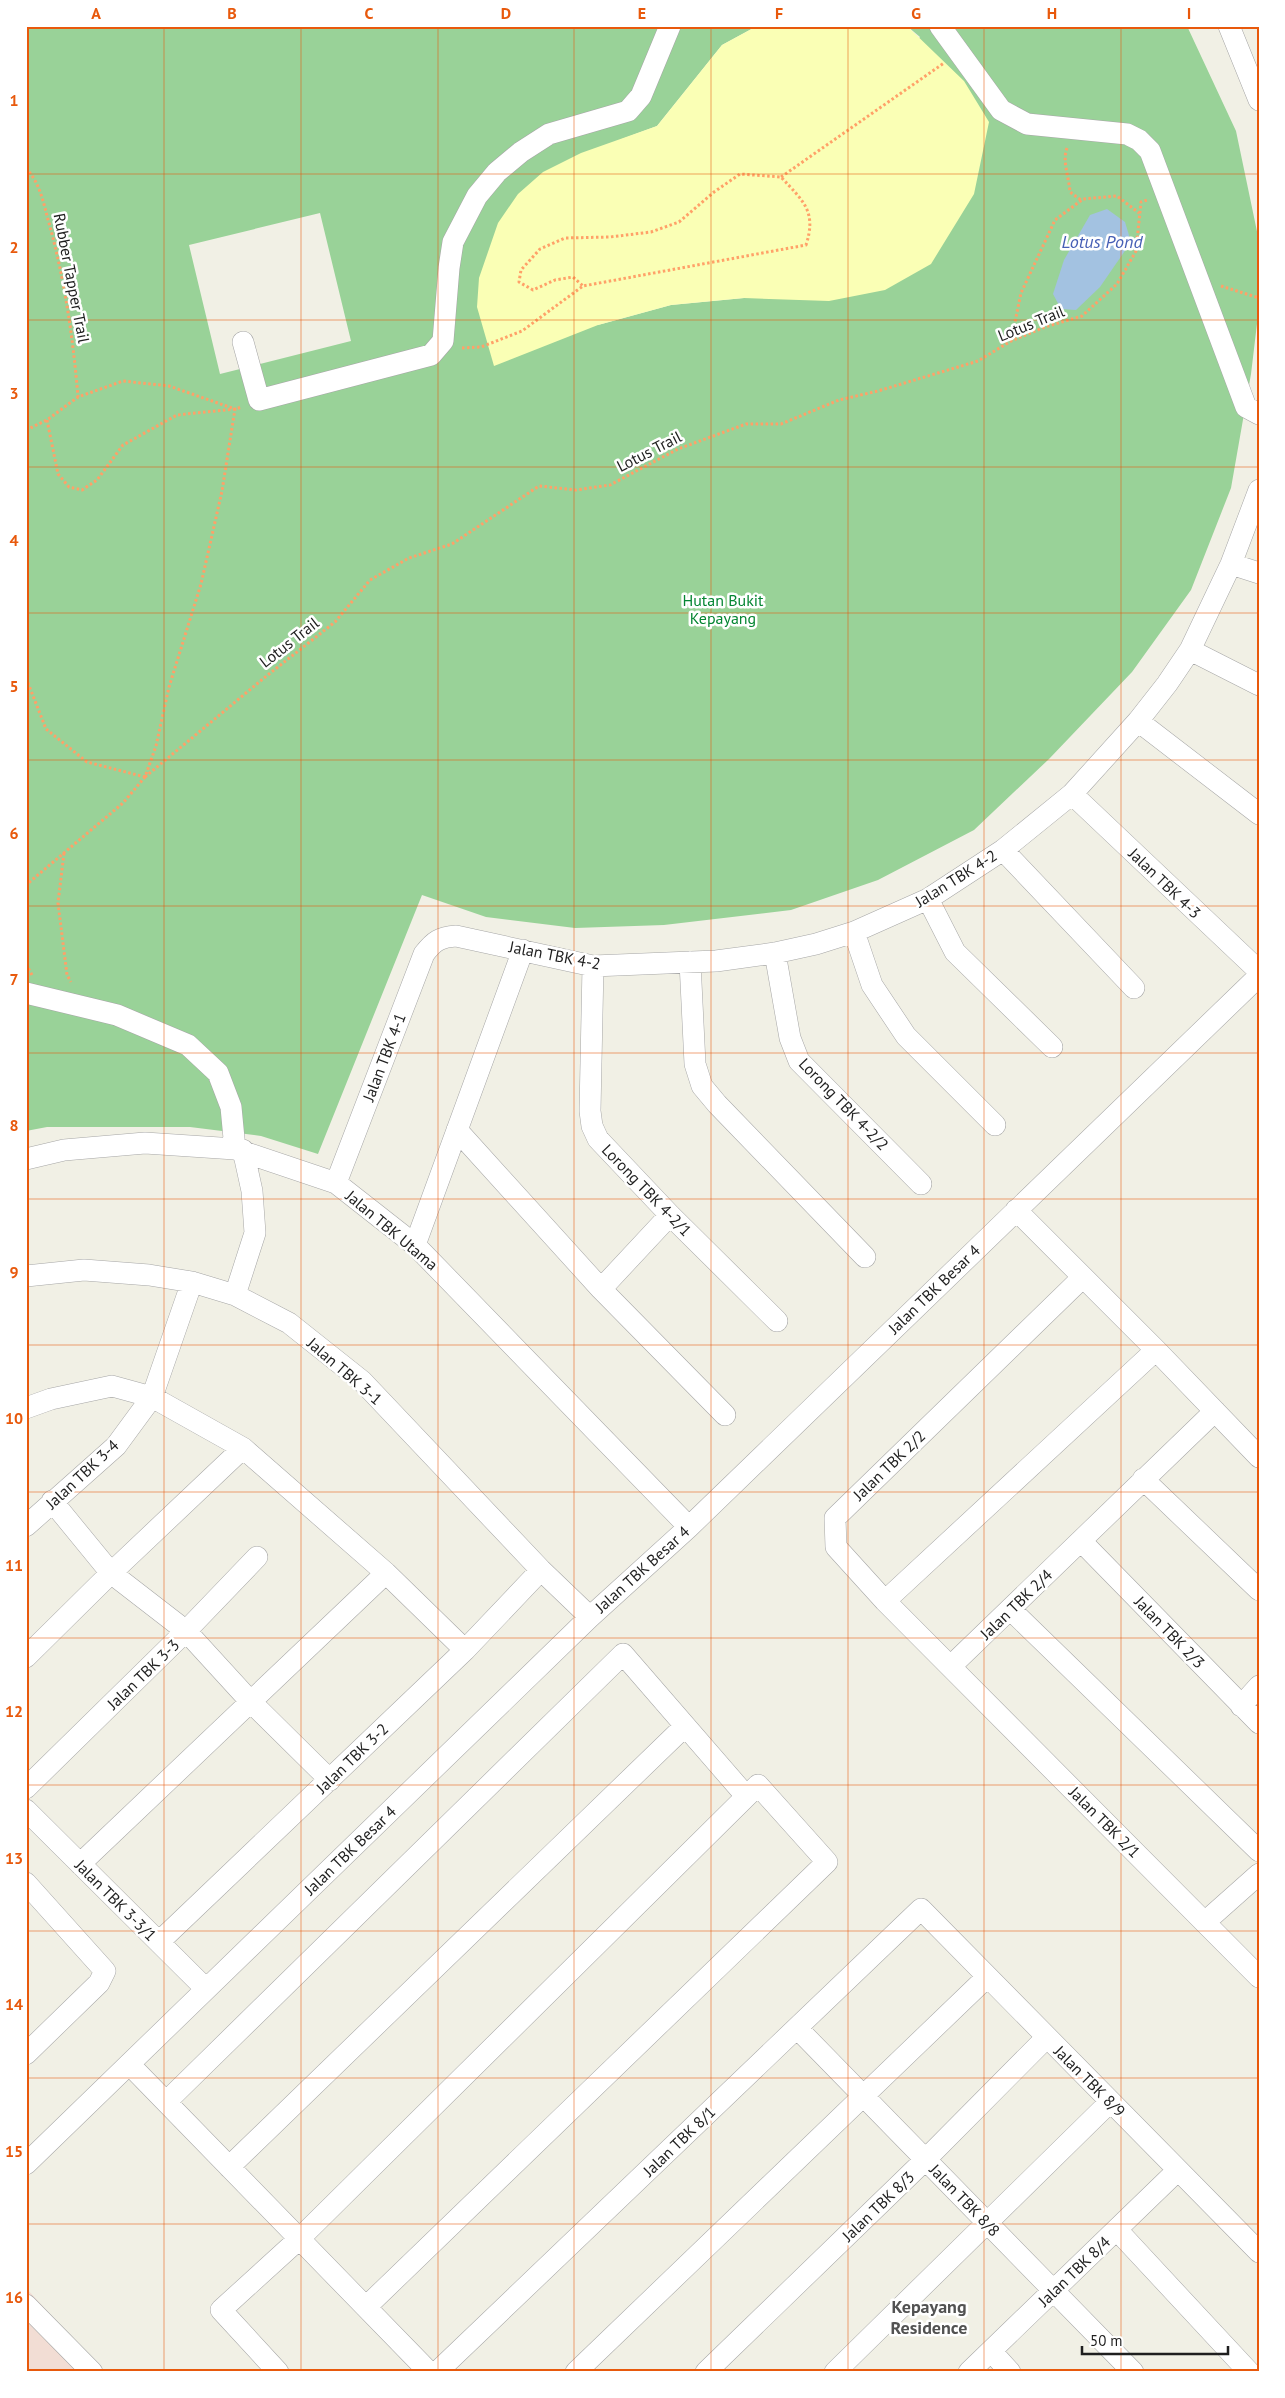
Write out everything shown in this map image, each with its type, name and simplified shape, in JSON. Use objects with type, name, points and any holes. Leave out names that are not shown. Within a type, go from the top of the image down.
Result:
[{"type":"street","points":[[243,342],[259,400],[431,355],[439,348],[445,332],[448,268],[453,242],[477,196],[497,172],[521,152],[549,134],[628,111],[641,96],[670,26]]},
{"type":"street","points":[[940,26],[1001,110],[1027,124],[1118,132],[1139,140],[1150,151],[1200,280],[1246,407],[1259,414]]},
{"type":"street","points":[[1229,26],[1251,56],[1259,100]]},
{"type":"street","name":"Jalan TBK 4-2","points":[[442,937],[456,936],[593,966],[690,962],[775,954],[854,932],[928,899],[1002,850],[1072,794],[1138,721],[1167,684],[1190,650],[1232,564],[1259,490]]},
{"type":"street","points":[[1232,564],[1259,573]]},
{"type":"street","points":[[1190,650],[1259,685]]},
{"type":"street","points":[[1138,721],[1259,814]]},
{"type":"street","name":"Jalan TBK 4-3","points":[[1072,794],[1259,971]]},
{"type":"street","points":[[1002,850],[1134,988]]},
{"type":"street","points":[[928,899],[955,952],[1052,1047]]},
{"type":"street","points":[[854,932],[872,986],[906,1036],[995,1125]]},
{"type":"street","name":"Jalan TBK 4-1","points":[[336,1184],[424,954],[433,942],[442,937]]},
{"type":"street","points":[[415,1245],[523,950]]},
{"type":"street","name":"Lorong TBK 4-2/2","points":[[775,954],[790,1038],[799,1061],[921,1184]]},
{"type":"street","points":[[690,962],[695,1064],[702,1086],[717,1104],[865,1257]]},
{"type":"street","name":"Lorong TBK 4-2/1","points":[[593,966],[590,1111],[592,1126],[598,1139],[670,1215],[777,1320]]},
{"type":"street","name":"Jalan TBK Besar 4","points":[[26,2164],[590,1617],[689,1527],[1259,976]]},
{"type":"street","points":[[26,993],[117,1016],[188,1045],[218,1073],[231,1107],[239,1149],[252,1191],[255,1233],[235,1295]]},
{"type":"street","points":[[457,1130],[601,1289],[725,1415]]},
{"type":"street","name":"Jalan TBK Utama","points":[[26,1159],[64,1150],[145,1143],[239,1149],[336,1184],[415,1245],[689,1527]]},
{"type":"street","points":[[1016,1210],[1156,1350],[1259,1457]]},
{"type":"street","points":[[601,1289],[670,1215]]},
{"type":"street","name":"Jalan TBK 3-1","points":[[26,1276],[84,1270],[149,1275],[192,1282],[235,1295],[289,1323],[362,1381],[541,1570],[590,1617]]},
{"type":"street","name":"Jalan TBK 2/2","points":[[951,1666],[885,1601],[836,1547],[834,1518],[1084,1277]]},
{"type":"street","name":"Jalan TBK 3-4","points":[[26,1526],[116,1446],[152,1397],[192,1282]]},
{"type":"street","points":[[885,1601],[1156,1350]]},
{"type":"street","points":[[26,1408],[51,1399],[112,1386],[152,1397],[243,1448],[386,1572],[465,1650]]},
{"type":"street","name":"Jalan TBK 2/4","points":[[951,1666],[1215,1411]]},
{"type":"street","points":[[26,1657],[111,1573],[243,1448]]},
{"type":"street","points":[[1143,1479],[1259,1590]]},
{"type":"street","points":[[52,1502],[111,1573],[186,1630],[250,1701],[330,1780]]},
{"type":"street","name":"Jalan TBK 2/3","points":[[1081,1541],[1259,1723]]},
{"type":"street","name":"Jalan TBK 3-3","points":[[26,1788],[257,1557]]},
{"type":"street","name":"Jalan TBK 3-2","points":[[159,1942],[465,1650],[541,1570]]},
{"type":"street","points":[[80,1864],[386,1572]]},
{"type":"street","points":[[1010,1609],[1259,1850]]},
{"type":"street","points":[[166,2102],[623,1654],[746,1796]]},
{"type":"street","name":"Jalan TBK 2/1","points":[[951,1666],[1259,1977]]},
{"type":"street","points":[[1242,1706],[1259,1686]]},
{"type":"street","points":[[229,2167],[685,1726]]},
{"type":"street","points":[[278,2372],[221,2310],[299,2239],[758,1786],[827,1862],[366,2307]]},
{"type":"street","name":"Jalan TBK 3-3/1","points":[[26,1810],[206,1989]]},
{"type":"street","points":[[1205,1922],[1259,1874]]},
{"type":"street","points":[[26,1883],[105,1971],[99,1983],[26,2054]]},
{"type":"street","name":"Jalan TBK 8/9","points":[[920,1909],[1259,2252]]},
{"type":"street","name":"Jalan TBK 8/1","points":[[437,2372],[920,1909]]},
{"type":"street","points":[[576,2372],[987,1976]]},
{"type":"street","name":"Jalan TBK 8/8","points":[[797,2028],[1133,2372]]},
{"type":"street","name":"Jalan TBK 8/3","points":[[706,2372],[925,2160],[1047,2037]]},
{"type":"street","points":[[130,2065],[429,2372]]},
{"type":"street","points":[[835,2372],[1110,2102]]},
{"type":"street","name":"Jalan TBK 8/4","points":[[969,2372],[1178,2170]]},
{"type":"street","points":[[1117,2230],[1249,2372]]},
{"type":"street","points":[[26,2305],[92,2372]]},
{"type":"street","points":[[991,2351],[1010,2372]]},
{"type":"path","points":[[583,286],[573,277],[555,280],[533,290],[519,282],[521,270],[540,249],[565,238],[610,237],[652,232],[679,222],[714,192],[740,174],[781,177],[959,52]]},
{"type":"path","points":[[1071,128],[1064,156],[1069,174],[1070,192],[1081,200]]},
{"type":"path","name":"Rubber Tapper Trail","points":[[26,168],[38,181],[56,249],[72,326],[78,397]]},
{"type":"path","points":[[439,348],[481,347],[522,331],[583,286],[806,245],[812,227],[804,203],[781,177]]},
{"type":"path","points":[[1011,341],[1021,293],[1055,220],[1081,200],[1117,196],[1139,213],[1142,202],[1166,191]]},
{"type":"path","name":"Lotus Trail","points":[[145,777],[335,622],[370,580],[409,558],[452,544],[539,486],[576,490],[610,485],[678,449],[746,424],[781,424],[839,400],[878,391],[978,361],[1011,341],[1045,327],[1082,316],[1117,284],[1136,251],[1139,213]]},
{"type":"path","points":[[1200,280],[1259,298]]},
{"type":"path","points":[[26,430],[47,420],[78,397],[123,381],[169,386],[235,409]]},
{"type":"path","points":[[47,420],[58,474],[70,487],[82,490],[97,480],[123,445],[177,415],[235,409],[259,400]]},
{"type":"path","points":[[26,885],[123,803],[145,777],[156,746],[169,688],[201,584],[222,491],[235,409]]},
{"type":"path","points":[[26,678],[46,729],[87,762],[145,777]]},
{"type":"path","points":[[64,852],[58,903],[60,930],[67,975],[84,1007]]},
{"type":"shaded area","points":[[26,2288],[103,2372],[26,2372]]},
{"type":"green space","name":"Hutan Bukit Kepayang","points":[[26,26],[757,26],[722,45],[657,126],[622,139],[598,325],[671,305],[744,298],[920,37],[907,26],[1187,26],[1236,131],[1259,241],[1259,307],[1251,374],[1231,488],[1191,590],[1132,672],[1049,759],[974,830],[878,880],[791,910],[664,925],[575,928],[486,917],[422,895],[318,1154],[261,1136],[190,1127],[47,1127],[26,1131],[26,983],[29,981],[26,978]],"holes":[[[320,213],[351,341],[220,374],[189,245]]]},
{"type":"sand","points":[[757,26],[907,26],[964,81],[989,122],[974,194],[931,264],[885,290],[829,301],[744,298],[671,305],[598,325],[494,366],[477,307],[479,278],[498,223],[518,194],[543,172],[581,153],[657,126],[722,45]]},
{"type":"water","name":"Lotus Pond","points":[[1107,209],[1125,222],[1131,242],[1100,287],[1076,310],[1061,309],[1053,294],[1064,260],[1090,215]]},
{"type":"district","name":"Kepayang Residence","points":[[929,2316]]}]
